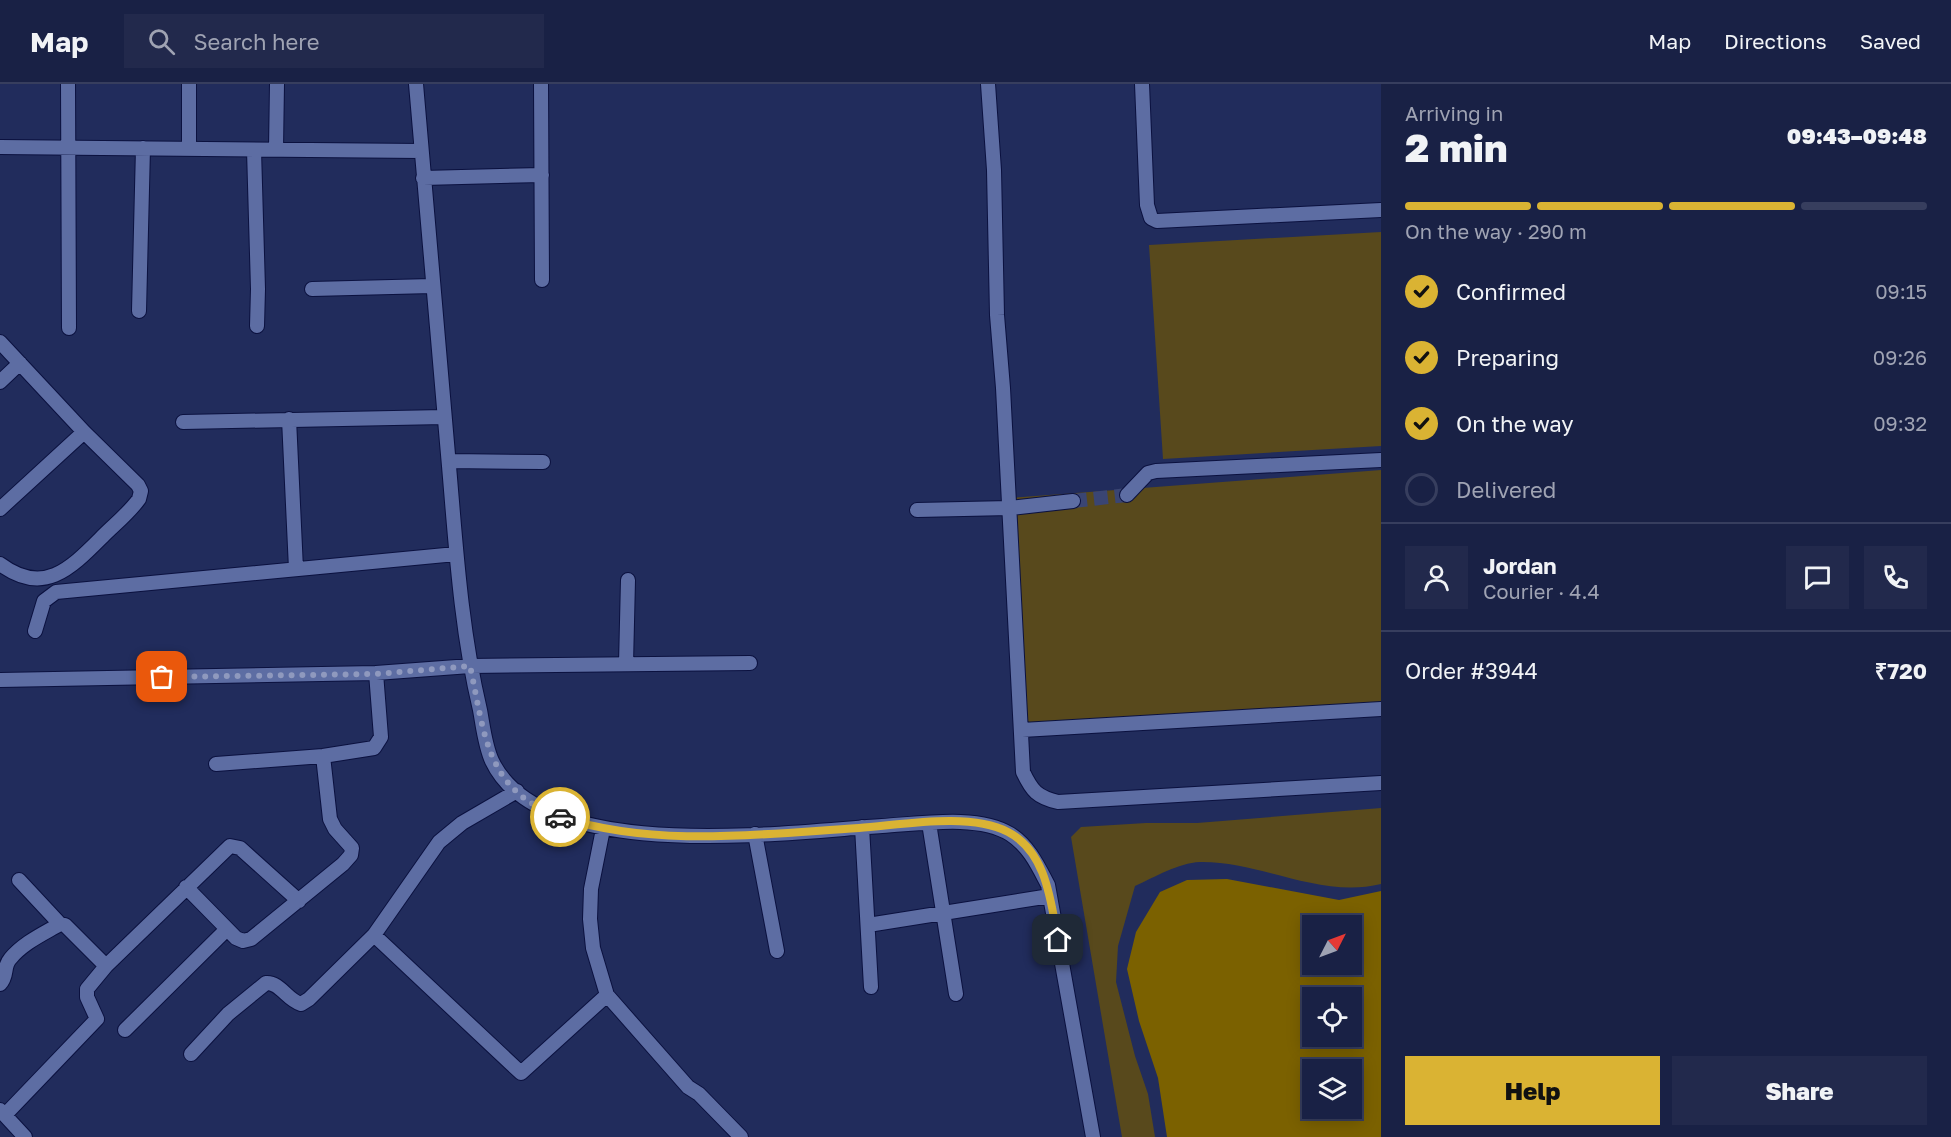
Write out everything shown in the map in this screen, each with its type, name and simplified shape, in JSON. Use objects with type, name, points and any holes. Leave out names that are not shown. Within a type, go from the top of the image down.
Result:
[{"type":"street","points":[[68,84],[69,328]]},
{"type":"street","points":[[189,84],[189,148]]},
{"type":"street","points":[[276,149],[277,84]]},
{"type":"street","points":[[416,84],[456,554],[470,666],[491,760],[524,798],[557,816],[603,829],[710,837],[929,823],[988,825],[1009,833],[1022,843],[1048,885],[1093,1137]]},
{"type":"street","points":[[541,84],[542,280]]},
{"type":"street","points":[[988,84],[994,170],[997,315],[1010,508],[1023,772],[1031,791],[1041,798],[1058,802],[1381,783]]},
{"type":"street","points":[[1142,84],[1147,206],[1151,218],[1157,221],[1381,210]]},
{"type":"street","points":[[0,147],[421,151]]},
{"type":"street","points":[[139,311],[143,148]]},
{"type":"street","points":[[254,150],[257,326]]},
{"type":"street","points":[[423,178],[542,175]]},
{"type":"street","points":[[312,289],[432,286]]},
{"type":"street","points":[[0,342],[84,432],[138,484],[141,491],[139,499],[78,561],[48,578],[16,577],[0,564]]},
{"type":"street","points":[[0,382],[20,363]]},
{"type":"street","points":[[183,422],[444,417]]},
{"type":"street","points":[[289,419],[296,569]]},
{"type":"street","points":[[0,509],[84,432]]},
{"type":"street","points":[[1127,495],[1148,473],[1156,471],[1381,460]]},
{"type":"street","points":[[449,461],[543,462]]},
{"type":"street","points":[[917,510],[1010,508],[1073,501]]},
{"type":"street","points":[[35,632],[44,601],[56,592],[456,554]]},
{"type":"street","points":[[626,664],[628,580]]},
{"type":"street","points":[[0,680],[376,674],[470,666],[750,663]]},
{"type":"street","points":[[216,764],[369,750],[379,743],[376,674]]},
{"type":"street","points":[[1022,730],[1381,709]]},
{"type":"street","points":[[186,887],[236,938],[243,941],[251,939],[343,864],[352,850],[330,819],[323,756]]},
{"type":"street","points":[[191,1054],[228,1014],[258,988],[272,983],[292,1002],[301,1004],[309,999],[374,935],[440,842],[462,823],[517,791]]},
{"type":"street","points":[[929,823],[956,993]]},
{"type":"street","points":[[862,827],[871,987]]},
{"type":"street","points":[[603,829],[591,889],[590,919],[593,948],[607,995],[688,1087],[699,1094],[741,1137]]},
{"type":"street","points":[[755,834],[777,951]]},
{"type":"street","points":[[25,1137],[3,1113],[97,1019],[87,997],[87,989],[106,966],[227,849],[235,845],[299,901]]},
{"type":"street","points":[[19,880],[60,924],[65,925],[106,966]]},
{"type":"street","points":[[868,926],[1050,896]]},
{"type":"street","points":[[0,984],[6,975],[3,967],[9,960],[25,945],[60,924]]},
{"type":"street","points":[[125,1030],[227,929]]},
{"type":"street","points":[[374,935],[521,1073],[607,995]]},
{"type":"shaded area","points":[[1381,232],[1381,446],[1163,459],[1149,245]]},
{"type":"shaded area","points":[[1381,470],[1381,709],[1029,736],[1010,498]]},
{"type":"shaded area","points":[[1381,808],[1381,884],[1336,887],[1245,867],[1200,862],[1175,868],[1135,886],[1118,946],[1116,982],[1135,1056],[1148,1094],[1155,1137],[1122,1137],[1071,837],[1081,827],[1197,823]]},
{"type":"shaded area","points":[[1227,879],[1339,900],[1381,891],[1381,1137],[1167,1137],[1158,1078],[1139,1021],[1127,969],[1136,932],[1160,892],[1187,880]]},
{"type":"tunnel","points":[[1073,501],[1127,495]]},
{"type":"way so far","points":[[162,677],[376,674],[470,666],[491,760],[524,798],[560,817]]},
{"type":"route","points":[[560,817],[603,829],[710,837],[945,822],[988,825],[1009,833],[1022,843],[1034,859],[1048,885],[1058,940]]}]
